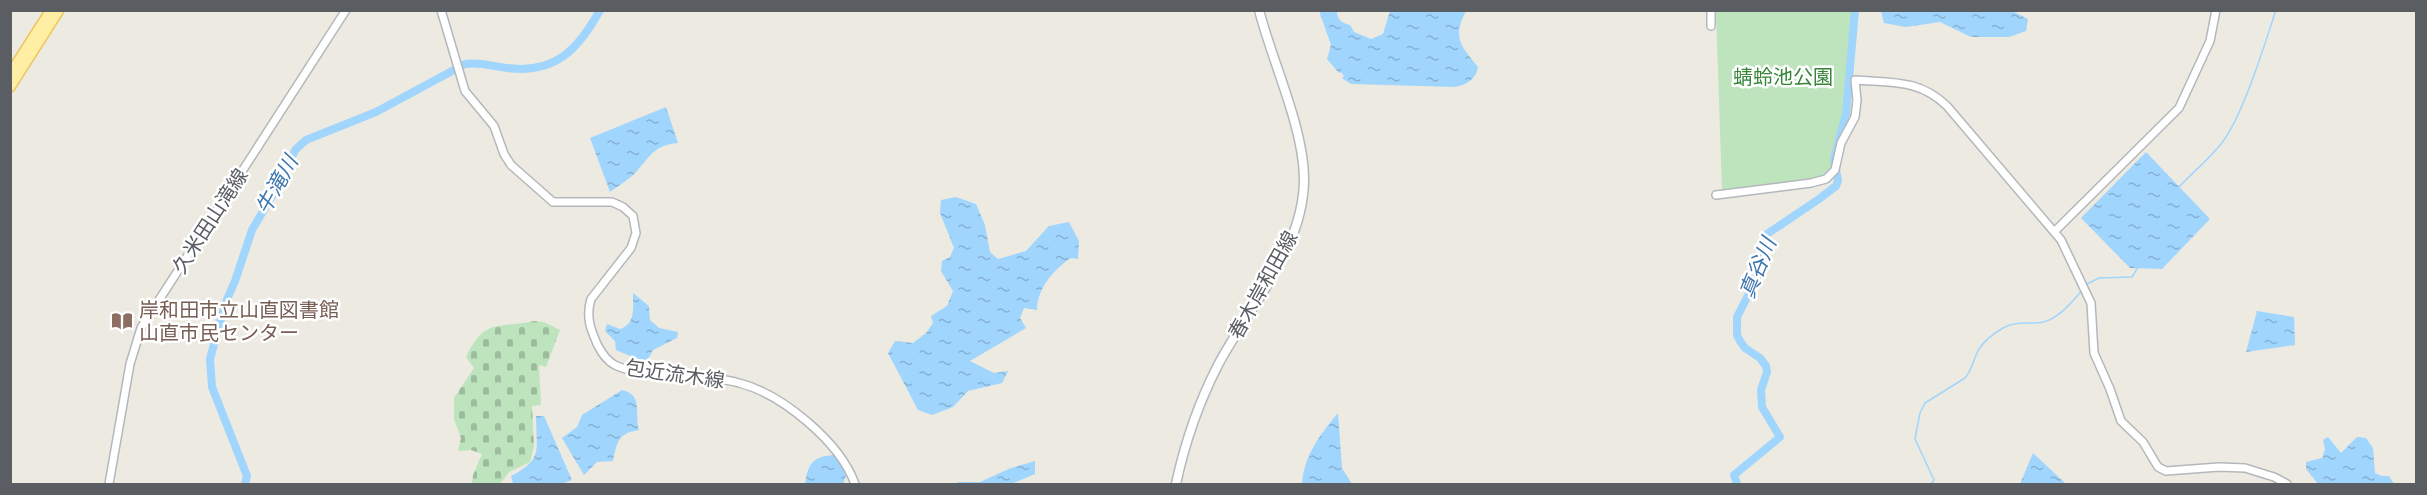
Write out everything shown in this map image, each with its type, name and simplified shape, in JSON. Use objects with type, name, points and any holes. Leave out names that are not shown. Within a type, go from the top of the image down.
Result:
[{"type":"main road","points":[[11,81],[51,10]]},
{"type":"main road","points":[[11,81],[59,10]]},
{"type":"main road","name":"春木岸和田線","points":[[1176,484],[1184,446],[1197,408],[1219,363],[1280,259],[1300,210],[1304,177],[1299,141],[1259,10]]},
{"type":"street","name":"久米田山滝線","points":[[109,484],[130,364],[141,328],[346,10]]},
{"type":"street","name":"包近流木線","points":[[441,10],[465,91],[494,126],[507,160],[553,202],[612,202],[623,207],[633,216],[636,228],[634,241],[591,299],[588,310],[589,323],[596,343],[607,359],[616,366],[644,372],[736,382],[752,387],[795,410],[844,459],[855,484]]},
{"type":"street","points":[[1711,10],[1711,26]]},
{"type":"street","points":[[2055,231],[2179,108],[2210,41],[2216,10]]},
{"type":"street","points":[[1716,195],[1826,179],[1835,170],[1841,143],[1855,117],[1857,100],[1855,80],[1905,82],[1931,92],[1947,106],[2055,231],[2091,303],[2094,352],[2121,421],[2143,442],[2158,467],[2166,471],[2219,467],[2246,468],[2287,484]]},
{"type":"green space","name":"蜻蛉池公園","points":[[1716,11],[1853,11],[1844,114],[1832,154],[1833,167],[1823,177],[1724,192],[1722,190]]},
{"type":"green space","points":[[544,322],[560,330],[546,367],[539,365],[541,405],[532,406],[534,446],[530,462],[509,472],[500,484],[472,484],[473,475],[482,454],[471,450],[458,451],[461,438],[454,419],[454,398],[474,368],[466,357],[473,344],[486,330],[501,325]]},
{"type":"water","points":[[1319,11],[1337,11],[1339,19],[1350,25],[1354,32],[1371,39],[1383,34],[1390,11],[1466,11],[1460,28],[1460,41],[1478,67],[1477,71],[1470,81],[1455,87],[1351,84],[1342,78],[1344,76],[1341,72],[1339,73],[1327,59],[1331,45]]},
{"type":"water","points":[[1881,11],[2012,11],[2028,19],[2026,31],[2009,37],[1971,37],[1940,22],[1906,27],[1884,23]]},
{"type":"water","points":[[666,107],[678,143],[664,146],[654,152],[634,174],[610,192],[590,138]]},
{"type":"water","points":[[2146,152],[2210,219],[2162,269],[2130,268],[2081,218]]},
{"type":"water","points":[[956,197],[976,204],[985,225],[990,252],[998,259],[1026,251],[1049,226],[1069,222],[1079,241],[1078,259],[1071,258],[1052,274],[1043,287],[1037,310],[1024,308],[1020,318],[1026,328],[970,361],[994,373],[1008,371],[1002,383],[968,391],[953,407],[932,415],[918,410],[888,353],[895,341],[913,343],[926,333],[933,323],[931,316],[947,306],[953,291],[941,271],[942,261],[950,257],[954,248],[940,213],[941,200]]},
{"type":"water","points":[[633,293],[649,306],[650,320],[659,328],[678,332],[677,338],[653,350],[648,359],[642,361],[616,350],[615,341],[605,331],[607,324],[620,329],[629,323],[633,309]]},
{"type":"water","points":[[2257,311],[2294,317],[2295,345],[2246,352]]},
{"type":"water","points":[[622,390],[629,392],[636,401],[639,430],[623,436],[613,461],[597,462],[584,475],[562,438],[577,427],[582,415]]},
{"type":"water","points":[[1338,413],[1342,468],[1352,484],[1302,484],[1306,464],[1319,437]]},
{"type":"water","points":[[536,416],[544,416],[572,480],[561,484],[513,483],[511,476],[529,464],[536,452]]},
{"type":"water","points":[[2328,437],[2341,453],[2357,437],[2366,438],[2373,448],[2375,473],[2389,476],[2394,484],[2318,484],[2306,469],[2306,462],[2322,458],[2325,449],[2323,440]]},
{"type":"water","points":[[2033,453],[2066,484],[2020,484]]},
{"type":"water","points":[[835,455],[842,462],[847,473],[843,484],[805,484],[813,462],[821,457]]},
{"type":"water","points":[[1035,461],[1035,474],[1011,484],[958,484],[957,482],[980,482],[1011,468]]},
{"type":"waterway","name":"牛滝川","points":[[245,484],[247,476],[212,387],[210,359],[225,304],[252,230],[285,174],[295,150],[306,140],[376,112],[465,64],[524,69],[552,63],[574,48],[600,10]]},
{"type":"waterway","name":"真谷川","points":[[1737,484],[1734,475],[1780,437],[1762,407],[1761,390],[1767,372],[1766,366],[1740,341],[1737,335],[1737,317],[1757,278],[1767,234],[1819,199],[1836,186],[1838,181],[1834,159],[1846,114],[1855,10]]},
{"type":"waterway","points":[[2178,188],[2216,150],[2229,132],[2252,80],[2276,10]]},
{"type":"waterway","points":[[2085,285],[2099,278],[2132,277],[2138,267]]},
{"type":"waterway","points":[[1931,484],[1934,480],[1915,439],[1920,413],[1925,403],[1965,378],[1979,349],[1996,333],[2019,323],[2049,320],[2062,312],[2083,289]]},
{"type":"place","name":"岸和田市立山直図書館 山直市民センター","points":[[122,321]]}]
